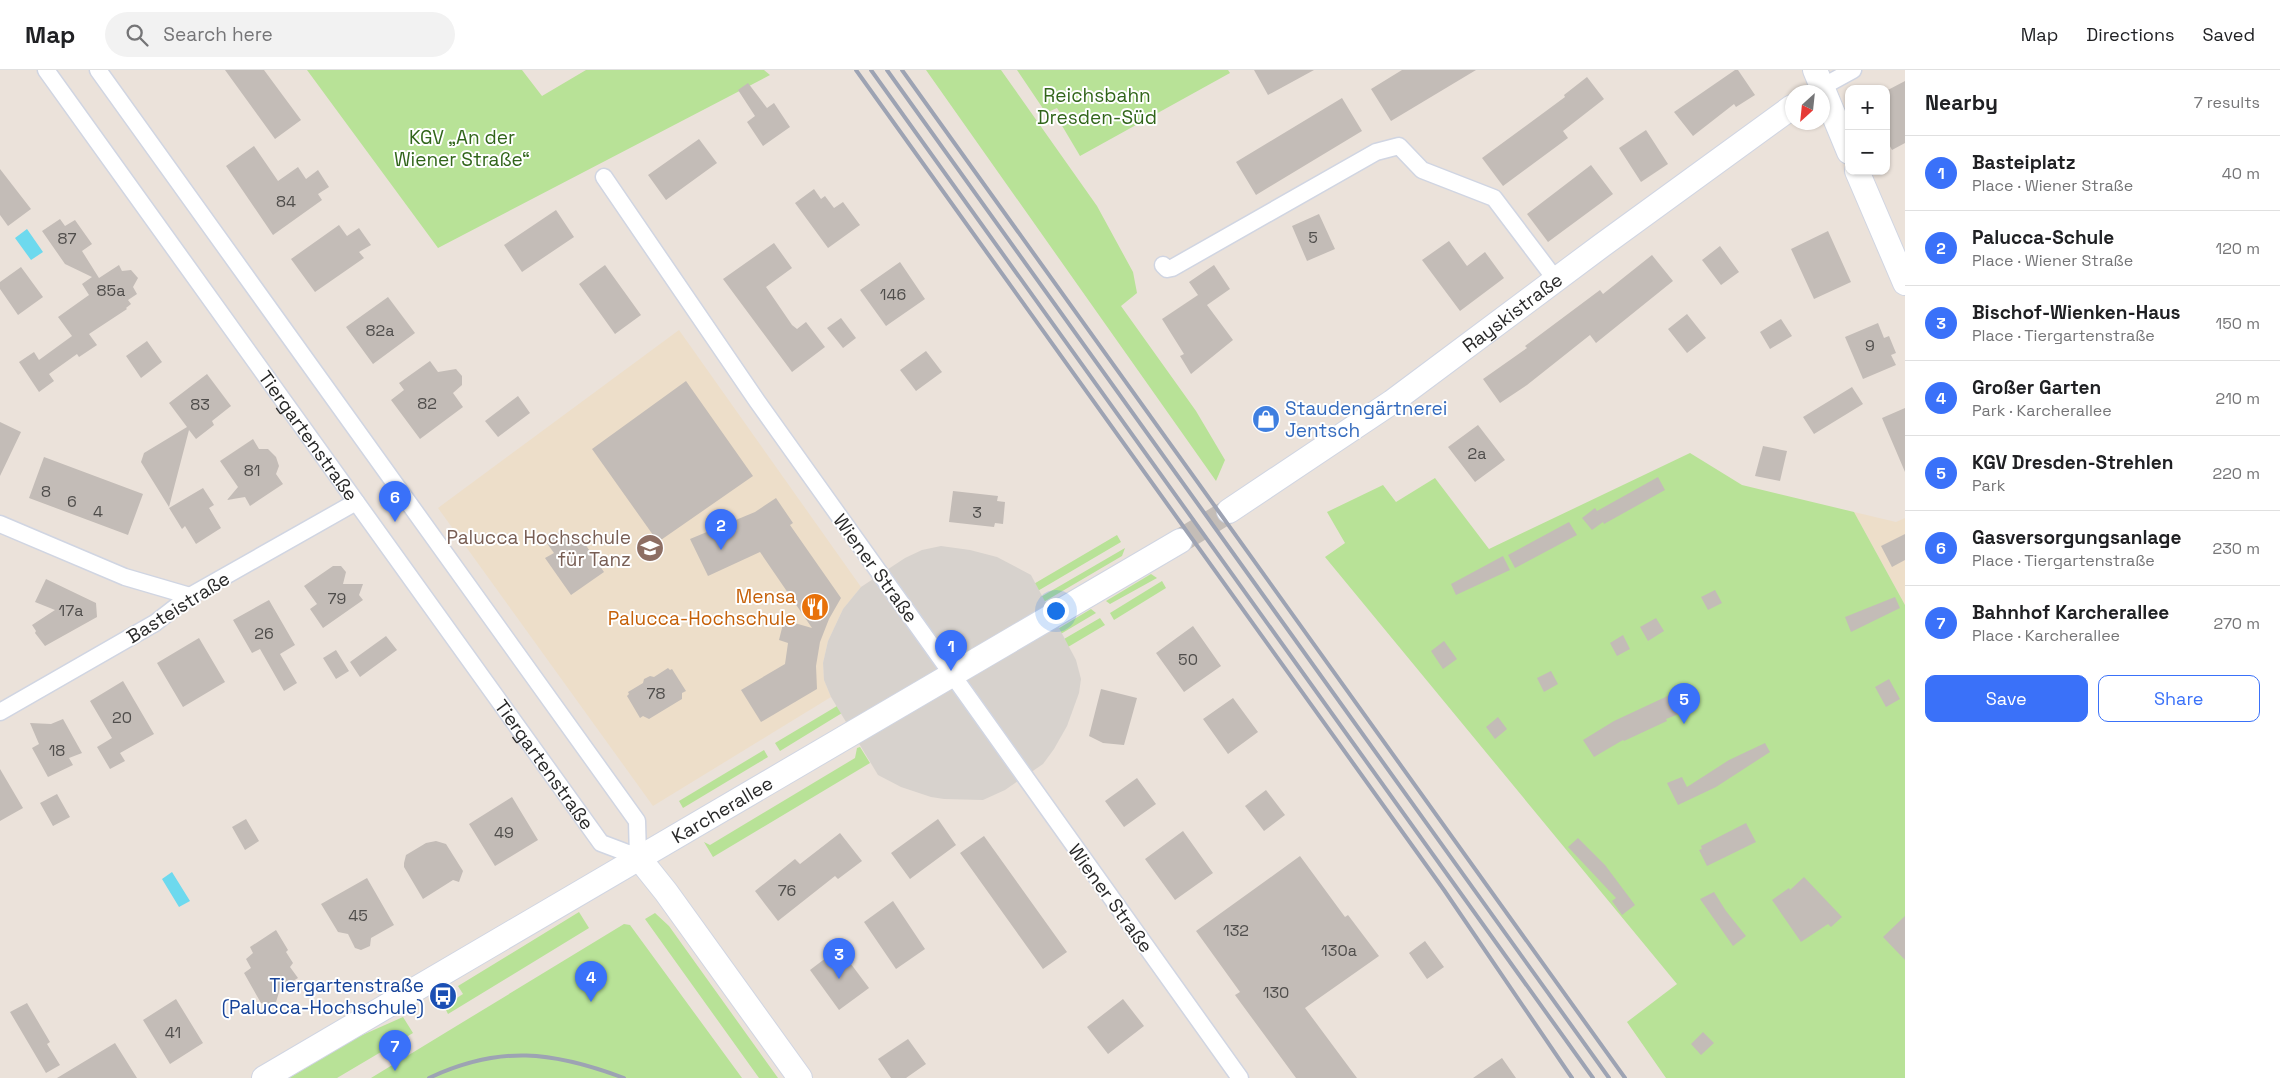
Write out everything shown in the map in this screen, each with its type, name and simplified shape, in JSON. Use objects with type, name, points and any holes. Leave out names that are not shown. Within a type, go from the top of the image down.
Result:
[{"type":"street","name":"Tiergartenstraße","points":[[46,70],[601,843],[638,857]]},
{"type":"street","points":[[98,70],[637,821],[638,857],[670,898],[800,1078]]},
{"type":"street","points":[[1845,143],[1817,83],[1853,70]]},
{"type":"street","name":"Rayskistraße","points":[[1229,511],[1392,402],[1785,112]]},
{"type":"street","points":[[1163,265],[1167,269],[1172,268],[1376,152],[1399,146],[1422,170],[1494,198],[1556,280]]},
{"type":"street","points":[[1859,175],[1905,283]]},
{"type":"street","name":"Wiener Straße","points":[[604,177],[757,401],[1240,1078]]},
{"type":"street","name":"Basteistraße","points":[[0,712],[155,623],[190,596],[356,502]]},
{"type":"street","points":[[0,524],[126,577],[190,596]]},
{"type":"street","name":"Karcherallee","points":[[264,1078],[1180,540]]},
{"type":"shaded area","name":"Palucca Hochschule für Tanz","points":[[679,330],[861,587],[843,609],[828,641],[823,663],[824,680],[831,697],[653,806],[438,508]]},
{"type":"shaded area","points":[[1854,512],[1896,522],[1905,518],[1905,605]]},
{"type":"shaded area","points":[[941,546],[970,550],[997,557],[1031,575],[1076,660],[1081,679],[1079,693],[1067,726],[1043,764],[1005,790],[983,800],[931,797],[901,787],[878,775],[831,697],[824,680],[823,663],[828,641],[843,609],[861,587],[905,558],[922,550]]},
{"type":"green space","name":"KGV „An der Wiener Straße“","points":[[307,70],[522,70],[542,96],[586,70],[764,70],[770,75],[438,248]]},
{"type":"green space","points":[[926,70],[1001,70],[1097,206],[1133,272],[1137,293],[1121,306],[1196,411],[1225,460],[1216,481]]},
{"type":"green space","name":"Reichsbahn Dresden-Süd","points":[[1017,70],[1228,70],[1230,73],[1080,156],[1061,124],[1063,118],[1057,108],[1046,113]]},
{"type":"green space","points":[[1690,453],[1742,485],[1854,512],[1905,605],[1905,1078],[1666,1078],[1627,1022],[1677,984],[1325,557],[1345,543],[1327,512],[1383,485],[1396,502],[1435,478],[1489,549]]},
{"type":"green space","points":[[1117,535],[1121,542],[1036,592],[1032,585]]},
{"type":"green space","points":[[1125,548],[1122,556],[1042,603],[1039,598]]},
{"type":"green space","points":[[1151,574],[1157,578],[1110,604],[1106,601]]},
{"type":"green space","points":[[1162,581],[1166,588],[1114,620],[1110,613]]},
{"type":"green space","points":[[1091,609],[1096,613],[1059,635],[1056,630]]},
{"type":"green space","points":[[1100,618],[1105,625],[1068,647],[1064,639]]},
{"type":"green space","points":[[837,706],[842,713],[780,751],[775,743]]},
{"type":"green space","points":[[860,747],[870,763],[713,857],[704,842],[710,845],[855,758],[857,748]]},
{"type":"green space","points":[[764,750],[768,757],[683,808],[679,801]]},
{"type":"green space","points":[[579,912],[589,928],[448,1014],[444,1006],[463,994],[458,986]]},
{"type":"green space","points":[[655,913],[669,926],[778,1078],[759,1078],[645,919]]},
{"type":"green space","points":[[624,924],[630,925],[742,1078],[371,1078]]},
{"type":"green space","points":[[403,1017],[413,1033],[337,1078],[289,1078],[358,1037]]},
{"type":"water","points":[[27,229],[43,252],[31,260],[15,238]]},
{"type":"water","points":[[172,872],[190,901],[179,907],[162,879]]},
{"type":"building","points":[[225,70],[264,70],[301,120],[275,139]]},
{"type":"building","points":[[1254,70],[1314,70],[1268,95]]},
{"type":"building","points":[[1402,70],[1476,70],[1391,121],[1371,89]]},
{"type":"building","points":[[1735,70],[1738,70],[1755,95],[1736,107],[1734,104],[1693,136],[1674,112]]},
{"type":"building","points":[[1587,77],[1604,99],[1563,131],[1568,138],[1503,186],[1482,158],[1565,97],[1564,95]]},
{"type":"building","points":[[1905,81],[1905,143],[1892,150],[1890,146],[1890,89]]},
{"type":"building","points":[[748,83],[767,108],[774,103],[790,127],[763,146],[747,122],[755,116],[738,90]]},
{"type":"building","points":[[1342,98],[1362,131],[1256,195],[1236,162]]},
{"type":"building","points":[[1646,130],[1668,164],[1641,182],[1619,148]]},
{"type":"building","points":[[699,139],[717,163],[666,200],[648,175]]},
{"type":"building","points":[[254,146],[278,181],[298,167],[306,179],[318,170],[329,187],[318,194],[322,200],[273,235],[226,166]]},
{"type":"building","points":[[1591,165],[1613,194],[1548,242],[1527,214]]},
{"type":"building","points":[[0,169],[31,209],[8,226],[0,215]]},
{"type":"building","points":[[814,189],[821,199],[825,196],[834,208],[843,202],[860,225],[828,248],[795,203]]},
{"type":"building","points":[[556,210],[574,237],[522,272],[504,245]]},
{"type":"building","points":[[1319,214],[1335,249],[1307,261],[1292,226]]},
{"type":"building","points":[[60,219],[65,226],[75,220],[92,244],[82,251],[99,278],[119,265],[122,271],[131,270],[138,278],[133,287],[137,294],[128,300],[131,304],[127,309],[89,334],[97,345],[79,357],[77,354],[49,374],[54,381],[39,392],[19,362],[34,352],[39,360],[72,336],[58,317],[89,295],[82,284],[92,277],[65,264],[42,231]]},
{"type":"building","points":[[339,225],[347,236],[359,228],[371,245],[359,252],[364,258],[315,292],[291,259]]},
{"type":"building","points":[[1828,231],[1851,282],[1814,299],[1791,249]]},
{"type":"building","points":[[1449,241],[1467,266],[1485,252],[1504,278],[1460,311],[1422,260]]},
{"type":"building","points":[[774,243],[792,268],[766,287],[792,325],[797,329],[806,322],[825,347],[792,372],[723,279]]},
{"type":"building","points":[[1720,246],[1739,272],[1721,285],[1702,260]]},
{"type":"building","points":[[1652,255],[1673,281],[1596,343],[1590,335],[1527,385],[1500,403],[1483,379],[1527,348],[1525,346],[1600,290],[1603,294]]},
{"type":"building","points":[[900,262],[925,299],[886,326],[860,290]]},
{"type":"building","points":[[605,265],[641,315],[615,334],[579,284]]},
{"type":"building","points":[[1214,265],[1230,289],[1207,305],[1233,340],[1191,374],[1180,356],[1184,354],[1162,319],[1198,295],[1189,282]]},
{"type":"building","points":[[21,267],[43,297],[18,315],[0,289],[0,282]]},
{"type":"building","points":[[388,297],[415,333],[373,364],[346,327]]},
{"type":"building","points":[[1687,314],[1706,338],[1687,353],[1668,329]]},
{"type":"building","points":[[841,318],[856,338],[843,348],[827,328]]},
{"type":"building","points":[[1781,319],[1792,336],[1770,349],[1760,332]]},
{"type":"building","points":[[1878,323],[1884,338],[1889,336],[1896,353],[1891,355],[1896,365],[1863,379],[1845,337]]},
{"type":"building","points":[[147,341],[162,362],[141,378],[126,356]]},
{"type":"building","points":[[926,351],[942,372],[916,391],[900,370]]},
{"type":"building","points":[[430,361],[438,372],[456,369],[462,376],[462,385],[453,393],[463,407],[420,439],[391,400],[404,390],[399,383]]},
{"type":"building","points":[[207,374],[231,406],[212,421],[214,425],[196,439],[189,430],[169,507],[141,462],[144,453],[187,427],[169,403]]},
{"type":"building","points":[[686,381],[753,476],[658,542],[592,449]]},
{"type":"building","points":[[1852,387],[1863,404],[1814,434],[1803,417]]},
{"type":"building","points":[[518,396],[530,413],[498,437],[485,421]]},
{"type":"building","points":[[1905,408],[1905,472],[1882,418]]},
{"type":"building","points":[[0,422],[21,432],[0,476]]},
{"type":"building","points":[[1478,425],[1505,460],[1475,482],[1448,447]]},
{"type":"building","points":[[253,439],[259,449],[268,449],[276,457],[279,466],[276,474],[283,484],[250,506],[245,497],[227,500],[238,487],[220,461]]},
{"type":"building","points":[[1763,446],[1787,451],[1780,481],[1755,476]]},
{"type":"building","points":[[44,457],[143,494],[128,535],[29,498]]},
{"type":"building","points":[[1658,477],[1665,490],[1604,524],[1603,522],[1592,530],[1582,518],[1595,508],[1597,511]]},
{"type":"building","points":[[203,488],[214,505],[209,508],[221,528],[196,544],[185,526],[182,529],[169,508]]},
{"type":"building","points":[[953,491],[998,496],[997,501],[1005,502],[1003,524],[995,523],[994,527],[949,522]]},
{"type":"building","points":[[776,498],[793,523],[790,525],[841,598],[829,619],[820,642],[816,666],[817,689],[761,722],[741,690],[785,664],[788,643],[779,640],[784,620],[812,628],[760,552],[708,576],[690,539],[755,512]]},
{"type":"building","points":[[1569,522],[1577,535],[1515,568],[1508,555]]},
{"type":"building","points":[[562,530],[570,541],[579,535],[604,572],[571,595],[545,558],[554,553],[546,542]]},
{"type":"building","points":[[1905,534],[1905,560],[1892,567],[1881,546]]},
{"type":"building","points":[[1503,556],[1510,570],[1456,595],[1451,584]]},
{"type":"building","points":[[333,566],[341,566],[346,572],[343,584],[363,584],[359,595],[363,600],[323,628],[310,609],[317,604],[304,586]]},
{"type":"building","points":[[46,579],[96,603],[97,617],[45,646],[35,633],[36,631],[32,625],[55,610],[35,602]]},
{"type":"building","points":[[1715,590],[1722,603],[1708,610],[1701,597]]},
{"type":"building","points":[[1895,597],[1900,608],[1851,632],[1845,617]]},
{"type":"building","points":[[269,600],[295,645],[280,654],[297,683],[284,691],[260,649],[252,653],[233,620]]},
{"type":"building","points":[[1656,618],[1664,631],[1648,641],[1640,627]]},
{"type":"building","points":[[1193,626],[1221,666],[1184,692],[1156,653]]},
{"type":"building","points":[[1623,635],[1630,649],[1617,656],[1610,643]]},
{"type":"building","points":[[386,636],[397,650],[360,677],[350,662]]},
{"type":"building","points":[[199,638],[225,682],[183,707],[157,663]]},
{"type":"building","points":[[1444,641],[1457,659],[1443,669],[1431,651]]},
{"type":"building","points":[[336,650],[349,671],[336,679],[323,658]]},
{"type":"building","points":[[668,668],[672,669],[686,691],[682,693],[682,699],[649,719],[643,716],[640,718],[627,696],[628,692],[643,683],[644,679],[650,676],[654,677]]},
{"type":"building","points":[[1551,671],[1558,684],[1544,692],[1537,678]]},
{"type":"building","points":[[1889,679],[1900,699],[1886,707],[1875,687]]},
{"type":"building","points":[[123,681],[154,734],[120,753],[125,761],[110,769],[97,747],[112,738],[90,701]]},
{"type":"building","points":[[1689,686],[1697,707],[1666,719],[1667,721],[1623,740],[1594,757],[1583,740],[1614,721]]},
{"type":"building","points":[[1101,689],[1137,698],[1124,745],[1103,743],[1089,736]]},
{"type":"building","points":[[1233,698],[1258,732],[1228,754],[1203,719]]},
{"type":"building","points":[[1498,717],[1507,729],[1495,739],[1486,727]]},
{"type":"building","points":[[63,719],[82,753],[69,758],[73,765],[48,777],[32,748],[39,744],[30,723],[51,724]]},
{"type":"building","points":[[1765,743],[1770,752],[1716,787],[1678,805],[1667,783],[1682,777],[1687,787],[1729,760]]},
{"type":"building","points":[[0,769],[23,808],[0,821]]},
{"type":"building","points":[[1137,778],[1156,804],[1124,827],[1105,801]]},
{"type":"building","points":[[1266,790],[1285,815],[1264,831],[1245,806]]},
{"type":"building","points":[[57,794],[70,817],[53,826],[40,803]]},
{"type":"building","points":[[512,797],[538,840],[495,866],[469,824]]},
{"type":"building","points":[[246,819],[259,841],[245,850],[232,827]]},
{"type":"building","points":[[938,819],[956,845],[910,879],[891,853]]},
{"type":"building","points":[[1746,823],[1756,842],[1707,866],[1699,850],[1702,849],[1701,846]]},
{"type":"building","points":[[1183,831],[1213,873],[1175,900],[1145,859]]},
{"type":"building","points":[[840,833],[862,861],[838,879],[835,876],[778,921],[755,891],[795,859],[800,864]]},
{"type":"building","points":[[984,836],[1067,952],[1043,969],[960,853]]},
{"type":"building","points":[[1578,838],[1605,865],[1635,905],[1622,915],[1612,901],[1616,898],[1568,847]]},
{"type":"building","points":[[436,841],[446,844],[463,871],[459,882],[453,880],[423,899],[404,867],[404,863],[406,855],[426,843]]},
{"type":"building","points":[[1300,856],[1345,917],[1348,915],[1379,956],[1305,1008],[1357,1078],[1296,1078],[1235,995],[1240,992],[1196,931]]},
{"type":"building","points":[[1804,877],[1842,917],[1831,927],[1828,924],[1801,942],[1772,900],[1789,888],[1790,890]]},
{"type":"building","points":[[367,878],[394,925],[371,938],[370,946],[361,950],[355,948],[348,934],[338,932],[321,904]]},
{"type":"building","points":[[1714,892],[1746,936],[1733,946],[1700,899]]},
{"type":"building","points":[[893,901],[925,949],[896,969],[864,922]]},
{"type":"building","points":[[1905,916],[1905,960],[1883,937]]},
{"type":"building","points":[[276,930],[288,950],[286,952],[293,963],[290,967],[298,978],[280,989],[276,1002],[267,1006],[261,1003],[244,973],[251,968],[246,959],[253,953],[250,947]]},
{"type":"building","points":[[1425,941],[1444,967],[1427,979],[1409,953]]},
{"type":"building","points":[[839,948],[869,988],[839,1010],[810,970]]},
{"type":"building","points":[[176,999],[203,1043],[170,1064],[143,1020]]},
{"type":"building","points":[[1123,999],[1144,1026],[1108,1054],[1087,1027]]},
{"type":"building","points":[[27,1003],[50,1042],[47,1044],[60,1065],[46,1073],[10,1012]]},
{"type":"building","points":[[1703,1032],[1714,1043],[1701,1055],[1691,1044]]},
{"type":"building","points":[[908,1039],[926,1064],[906,1078],[891,1078],[878,1059]]},
{"type":"building","points":[[115,1043],[137,1078],[57,1078]]},
{"type":"building","points":[[1502,1058],[1516,1078],[1473,1078]]},
{"type":"tunnel","points":[[1180,541],[1229,511]]},
{"type":"railway","points":[[856,70],[1444,890],[1572,1078]]},
{"type":"railway","points":[[871,70],[1593,1078]]},
{"type":"railway","points":[[887,70],[1609,1078]]},
{"type":"railway","points":[[902,70],[1625,1078]]},
{"type":"railway","points":[[429,1078],[455,1067],[479,1060],[526,1055],[573,1062],[624,1078]]},
{"type":"place","name":"Staudengärtnerei Jentsch","points":[[1266,419]]},
{"type":"place","name":"Gasversorgungsanlage","points":[[395,522]]},
{"type":"place","name":"Palucca Hochschule für Tanz","points":[[650,548]]},
{"type":"place","name":"Palucca-Schule","points":[[721,550]]},
{"type":"place","name":"Mensa Palucca-Hochschule","points":[[815,607]]},
{"type":"place","name":"Basteiplatz","points":[[951,671]]},
{"type":"place","name":"KGV Dresden-Strehlen","points":[[1684,724]]},
{"type":"place","name":"Bischof-Wienken-Haus","points":[[839,979]]},
{"type":"place","name":"Tiergartenstraße (Palucca-Hochschule)","points":[[443,996]]},
{"type":"place","name":"Großer Garten","points":[[591,1002]]},
{"type":"place","name":"Bahnhof Karcherallee","points":[[395,1071]]}]
